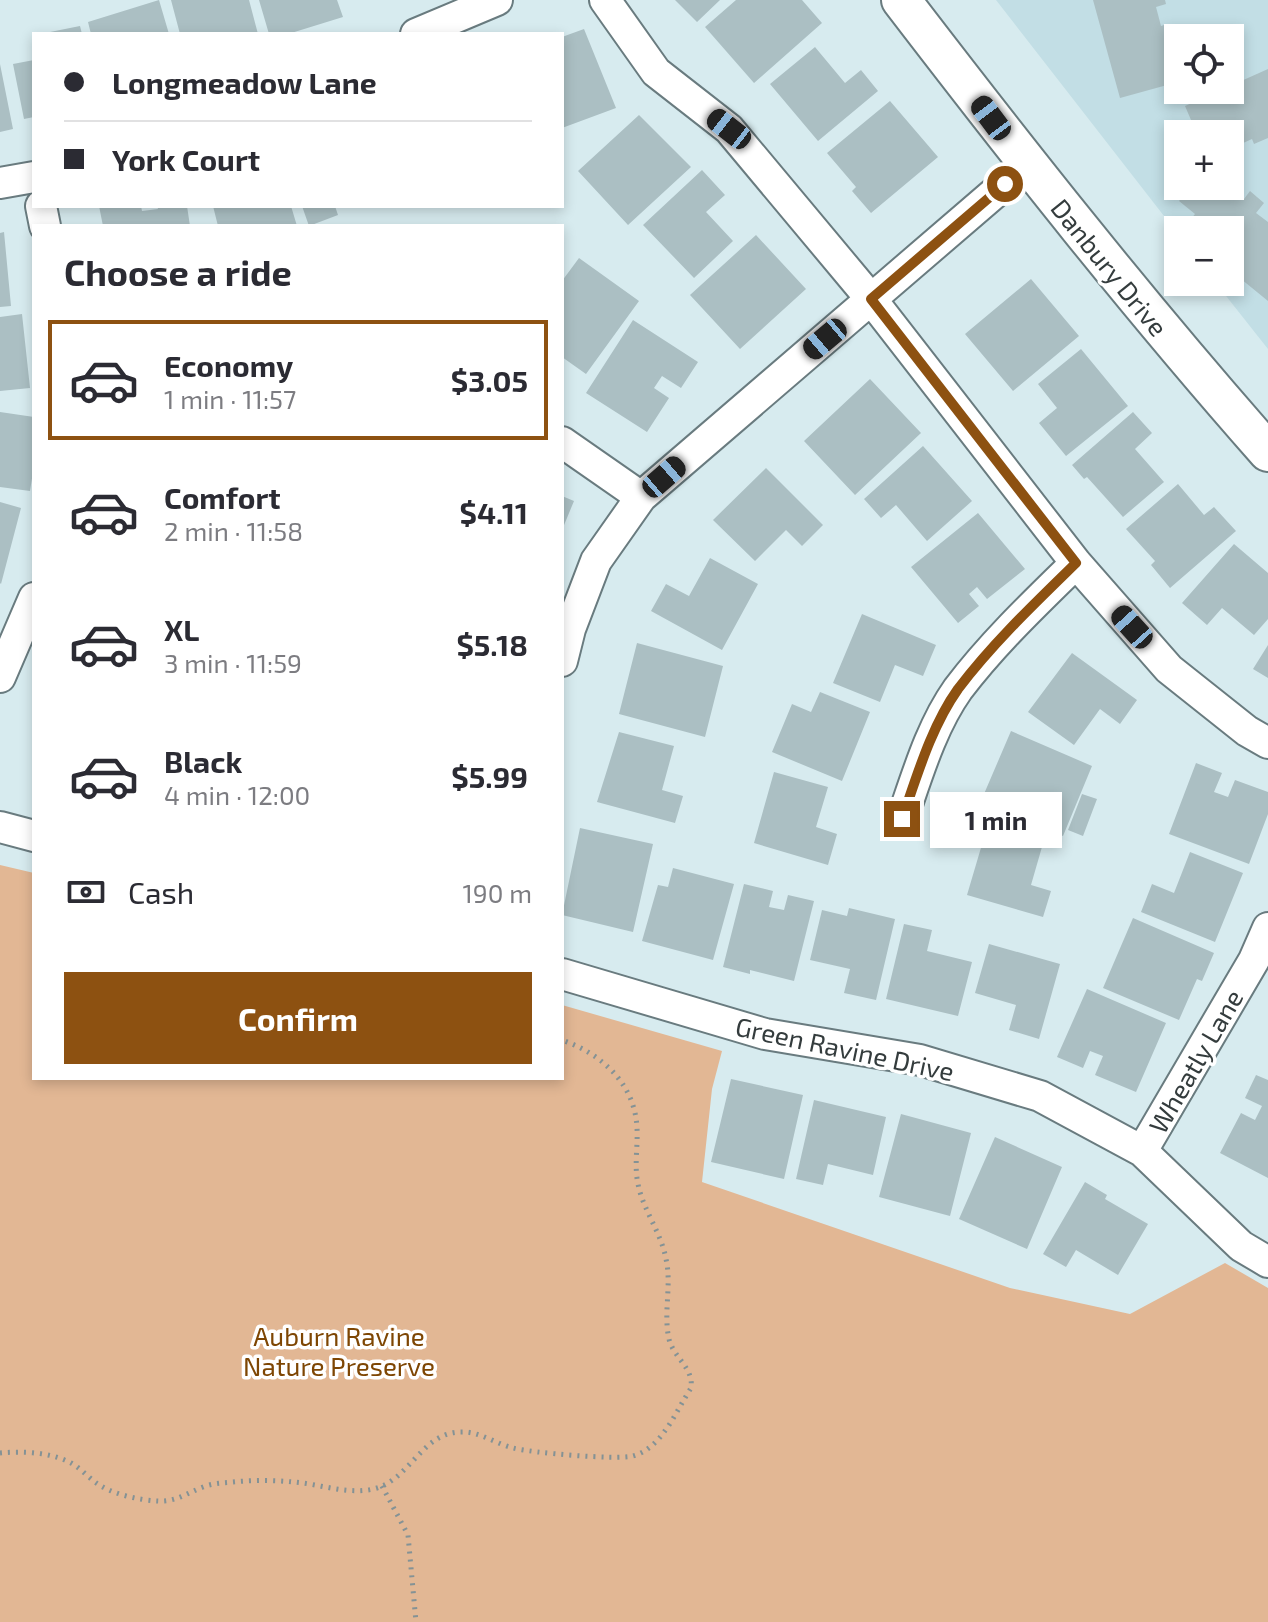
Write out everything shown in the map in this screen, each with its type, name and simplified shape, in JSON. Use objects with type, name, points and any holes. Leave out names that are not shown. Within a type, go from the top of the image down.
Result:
[{"type":"street","points":[[421,32],[497,0]]},
{"type":"street","points":[[605,0],[656,72],[729,129],[871,299],[1076,563],[1169,669],[1247,731],[1268,743]]},
{"type":"street","name":"Danbury Drive","points":[[901,0],[1027,165],[1185,358],[1268,452]]},
{"type":"street","points":[[564,653],[596,561],[641,497],[1027,165]]},
{"type":"street","points":[[0,183],[32,177]]},
{"type":"street","points":[[564,443],[641,497]]},
{"type":"street","points":[[902,819],[926,751],[957,691],[1016,622],[1076,563]]},
{"type":"street","points":[[0,677],[32,603]]},
{"type":"street","points":[[0,827],[32,835]]},
{"type":"street","name":"Wheatly Lane","points":[[1142,1151],[1254,960],[1268,928]]},
{"type":"street","name":"Green Ravine Drive","points":[[564,975],[765,1034],[920,1060],[1040,1096],[1142,1151],[1241,1246],[1268,1262]]},
{"type":"path","points":[[0,1453],[22,1452],[59,1458],[72,1463],[107,1489],[157,1501],[171,1501],[212,1484],[235,1481],[293,1482],[353,1491],[382,1486],[398,1475],[427,1446],[449,1433],[461,1432],[515,1449],[621,1458],[643,1452],[662,1435],[691,1388],[690,1375],[669,1340],[668,1267],[661,1239],[638,1185],[637,1131],[633,1108],[611,1067],[586,1050],[564,1041]]},
{"type":"path","points":[[382,1486],[408,1535],[416,1622]]},
{"type":"shaded area","points":[[996,0],[1268,0],[1268,349],[1226,296],[1244,296],[1244,216],[1164,216]]},
{"type":"green space","name":"Auburn Ravine Nature Preserve","points":[[0,865],[32,873],[32,1080],[564,1080],[564,1006],[722,1051],[712,1089],[702,1182],[1010,1288],[1130,1314],[1225,1263],[1268,1288],[1268,1622],[0,1622]]},
{"type":"building","points":[[159,0],[168,32],[90,32],[88,22]]},
{"type":"building","points":[[171,0],[249,0],[257,32],[179,32]]},
{"type":"building","points":[[259,0],[337,0],[343,17],[294,32],[268,32]]},
{"type":"building","points":[[675,0],[720,0],[697,22]]},
{"type":"building","points":[[736,0],[802,0],[822,23],[754,83],[705,27]]},
{"type":"building","points":[[1093,0],[1165,0],[1166,4],[1156,7],[1161,26],[1164,25],[1164,86],[1120,98]]},
{"type":"building","points":[[80,26],[82,32],[50,32]]},
{"type":"building","points":[[584,29],[616,108],[564,127],[564,36]]},
{"type":"building","points":[[815,47],[845,83],[861,70],[878,91],[818,141],[770,84]]},
{"type":"building","points":[[32,60],[32,117],[24,119],[13,64]]},
{"type":"building","points":[[0,64],[13,129],[0,132]]},
{"type":"building","points":[[1268,69],[1268,138],[1254,144],[1252,139],[1244,143],[1244,120],[1191,120],[1185,106],[1190,104],[1244,104],[1244,80]]},
{"type":"building","points":[[890,101],[938,157],[871,213],[852,191],[856,187],[827,153]]},
{"type":"building","points":[[639,115],[691,167],[628,225],[578,171]]},
{"type":"building","points":[[702,170],[725,195],[706,212],[733,241],[694,278],[643,225]]},
{"type":"building","points":[[1250,191],[1264,203],[1256,213],[1268,222],[1268,301],[1244,281],[1244,216],[1193,216],[1195,214],[1179,201],[1244,200]]},
{"type":"building","points":[[99,208],[141,208],[142,211],[187,208],[190,224],[103,224]]},
{"type":"building","points":[[214,208],[292,208],[296,224],[218,224]]},
{"type":"building","points":[[303,208],[336,208],[338,215],[308,224]]},
{"type":"building","points":[[4,232],[11,306],[0,307],[0,233]]},
{"type":"building","points":[[756,235],[806,289],[740,349],[690,295]]},
{"type":"building","points":[[579,258],[639,301],[586,374],[564,358],[564,278]]},
{"type":"building","points":[[1031,279],[1079,336],[1013,391],[965,334]]},
{"type":"building","points":[[22,314],[30,388],[0,391],[0,317]]},
{"type":"building","points":[[633,320],[698,362],[681,388],[662,376],[654,388],[669,398],[647,432],[586,393]]},
{"type":"building","points":[[1081,349],[1128,406],[1066,456],[1039,423],[1057,408],[1038,384]]},
{"type":"building","points":[[870,379],[921,433],[855,495],[804,441]]},
{"type":"building","points":[[0,412],[32,417],[30,491],[0,487]]},
{"type":"building","points":[[1133,412],[1152,433],[1135,449],[1164,482],[1123,517],[1072,465]]},
{"type":"building","points":[[923,446],[972,501],[927,541],[896,505],[881,518],[864,499]]},
{"type":"building","points":[[766,468],[823,525],[802,546],[786,530],[755,561],[713,520]]},
{"type":"building","points":[[1178,484],[1204,515],[1214,507],[1236,531],[1170,588],[1151,565],[1155,561],[1126,529]]},
{"type":"building","points":[[564,497],[574,501],[564,525]]},
{"type":"building","points":[[0,502],[21,508],[1,584],[0,583]]},
{"type":"building","points":[[978,513],[1025,569],[987,599],[977,587],[969,594],[979,606],[958,623],[911,567]]},
{"type":"building","points":[[1234,544],[1268,573],[1268,619],[1254,635],[1222,608],[1207,625],[1182,603]]},
{"type":"building","points":[[710,558],[758,584],[722,650],[651,611],[666,584],[689,596]]},
{"type":"building","points":[[862,614],[936,645],[923,676],[895,665],[880,702],[833,683]]},
{"type":"building","points":[[637,643],[723,666],[705,737],[619,714]]},
{"type":"building","points":[[1268,645],[1268,678],[1253,669]]},
{"type":"building","points":[[1072,653],[1137,700],[1120,724],[1100,709],[1074,745],[1028,712]]},
{"type":"building","points":[[820,692],[870,712],[842,781],[772,752],[792,704],[811,712]]},
{"type":"building","points":[[1011,731],[1092,766],[1063,836],[981,801]]},
{"type":"building","points":[[619,732],[674,746],[662,790],[683,796],[675,823],[597,802]]},
{"type":"building","points":[[1196,763],[1222,773],[1214,792],[1228,797],[1235,780],[1268,792],[1268,814],[1249,864],[1169,834]]},
{"type":"building","points":[[774,772],[828,787],[816,827],[837,834],[828,865],[754,843]]},
{"type":"building","points":[[1082,794],[1097,799],[1083,836],[1068,830]]},
{"type":"building","points":[[988,824],[1044,840],[1031,885],[1051,891],[1043,917],[967,895]]},
{"type":"building","points":[[580,828],[653,844],[633,932],[564,915]]},
{"type":"building","points":[[1190,852],[1243,873],[1215,942],[1141,912],[1152,884],[1174,893]]},
{"type":"building","points":[[673,868],[734,884],[713,960],[642,941],[658,885],[668,887]]},
{"type":"building","points":[[744,884],[773,891],[769,907],[784,910],[788,895],[814,901],[794,981],[723,967]]},
{"type":"building","points":[[849,908],[895,919],[876,1000],[844,993],[850,969],[810,960],[822,910],[847,916]]},
{"type":"building","points":[[1133,918],[1214,953],[1202,981],[1197,979],[1179,1020],[1103,988]]},
{"type":"building","points":[[904,924],[932,930],[927,951],[972,962],[958,1016],[886,999]]},
{"type":"building","points":[[989,944],[1060,964],[1039,1039],[1009,1030],[1016,1005],[975,993]]},
{"type":"building","points":[[1087,989],[1166,1023],[1136,1092],[1095,1075],[1103,1056],[1090,1051],[1083,1068],[1057,1057]]},
{"type":"building","points":[[1256,1075],[1268,1080],[1268,1178],[1220,1153],[1241,1113],[1255,1120],[1262,1106],[1245,1098]]},
{"type":"building","points":[[731,1079],[803,1095],[784,1179],[711,1162]]},
{"type":"building","points":[[814,1100],[886,1117],[873,1175],[828,1164],[823,1185],[796,1179]]},
{"type":"building","points":[[901,1114],[971,1133],[950,1216],[879,1197]]},
{"type":"building","points":[[995,1137],[1062,1167],[1027,1249],[959,1219]]},
{"type":"building","points":[[1085,1182],[1107,1195],[1105,1199],[1148,1224],[1118,1275],[1076,1250],[1066,1267],[1043,1254]]},
{"type":"route","points":[[902,819],[926,751],[957,691],[1016,622],[1076,563],[871,299],[1005,184]]}]
